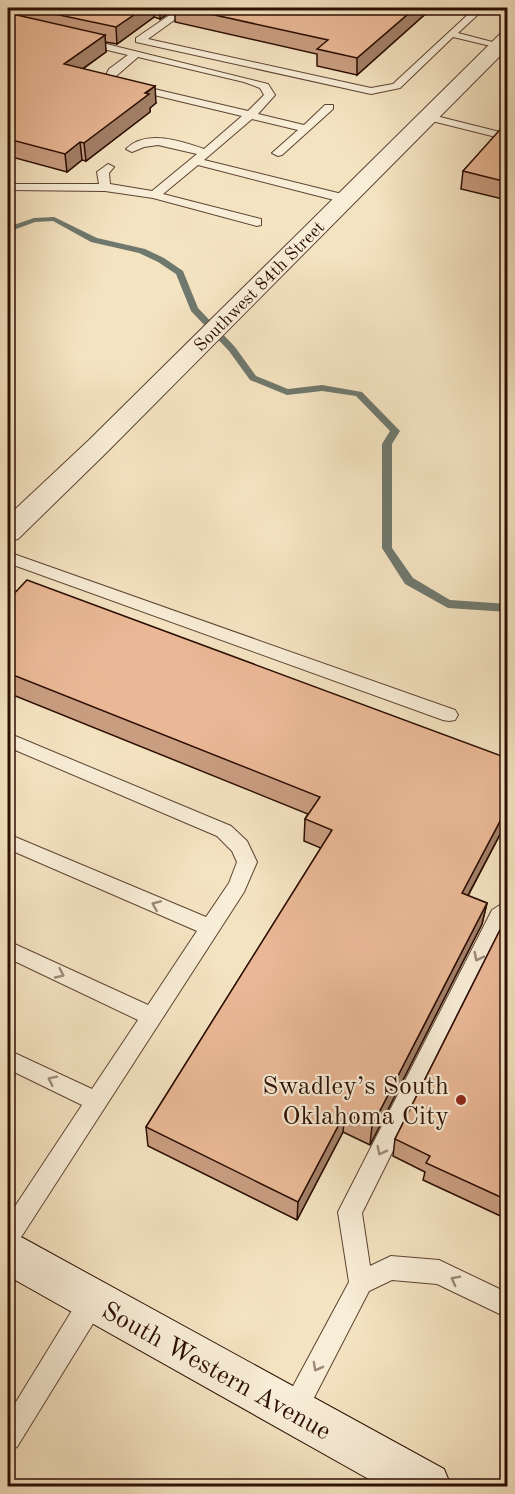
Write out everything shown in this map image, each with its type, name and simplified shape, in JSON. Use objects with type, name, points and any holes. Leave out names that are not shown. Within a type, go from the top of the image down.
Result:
[{"type":"street","name":"Southwest 84th Street","points":[[8,532],[198,348],[503,41]]},
{"type":"street","name":"South Western Avenue","points":[[8,1253],[293,1412],[379,1475],[427,1486]]},
{"type":"lane","points":[[186,8],[140,40],[371,91],[396,86],[480,8]]},
{"type":"lane","points":[[451,34],[503,41]]},
{"type":"lane","points":[[66,38],[264,86],[270,95],[250,115],[154,195]]},
{"type":"lane","points":[[136,54],[113,71],[110,77],[116,83],[306,129]]},
{"type":"lane","points":[[278,153],[329,107]]},
{"type":"lane","points":[[428,117],[507,137]]},
{"type":"lane","points":[[132,149],[139,144],[181,145],[200,157],[346,199]]},
{"type":"lane","points":[[105,187],[103,171],[108,167]]},
{"type":"lane","points":[[12,188],[105,187],[154,195],[257,222]]},
{"type":"lane","points":[[8,557],[449,715]]},
{"type":"lane","points":[[8,740],[224,831],[240,846],[247,862],[237,886],[8,1237]]},
{"type":"lane","points":[[8,841],[210,928]]},
{"type":"lane","points":[[293,1412],[360,1283],[350,1212],[499,916],[507,908]]},
{"type":"lane","points":[[8,949],[153,1017]]},
{"type":"lane","points":[[8,1059],[96,1101]]},
{"type":"lane","points":[[360,1283],[391,1268],[439,1272],[507,1306]]},
{"type":"lane","points":[[8,1438],[93,1300]]},
{"type":"building","points":[[26,8],[144,8],[116,27]]},
{"type":"building","points":[[183,8],[415,8],[357,58],[317,49],[328,40]]},
{"type":"building","points":[[8,13],[105,35],[64,64],[155,86],[145,93],[149,94],[84,143],[80,142],[65,154],[8,139]]},
{"type":"building","points":[[507,124],[507,182],[463,171]]},
{"type":"building","points":[[27,580],[507,758],[507,808],[462,893],[487,903],[372,1126],[345,1113],[298,1202],[146,1127],[332,830],[305,819],[320,797],[8,673],[8,600]]},
{"type":"building","name":"Swadley’s South Oklahoma City","points":[[507,916],[507,1200],[426,1163],[430,1156],[395,1139]]},
{"type":"waterway","points":[[8,230],[34,220],[54,219],[94,240],[142,251],[180,273],[194,309],[232,349],[253,378],[287,392],[322,388],[359,394],[395,431],[387,444],[387,548],[409,581],[448,604],[508,608]]},
{"type":"place","name":"Swadley’s South Oklahoma City","points":[[461,1100]]}]
